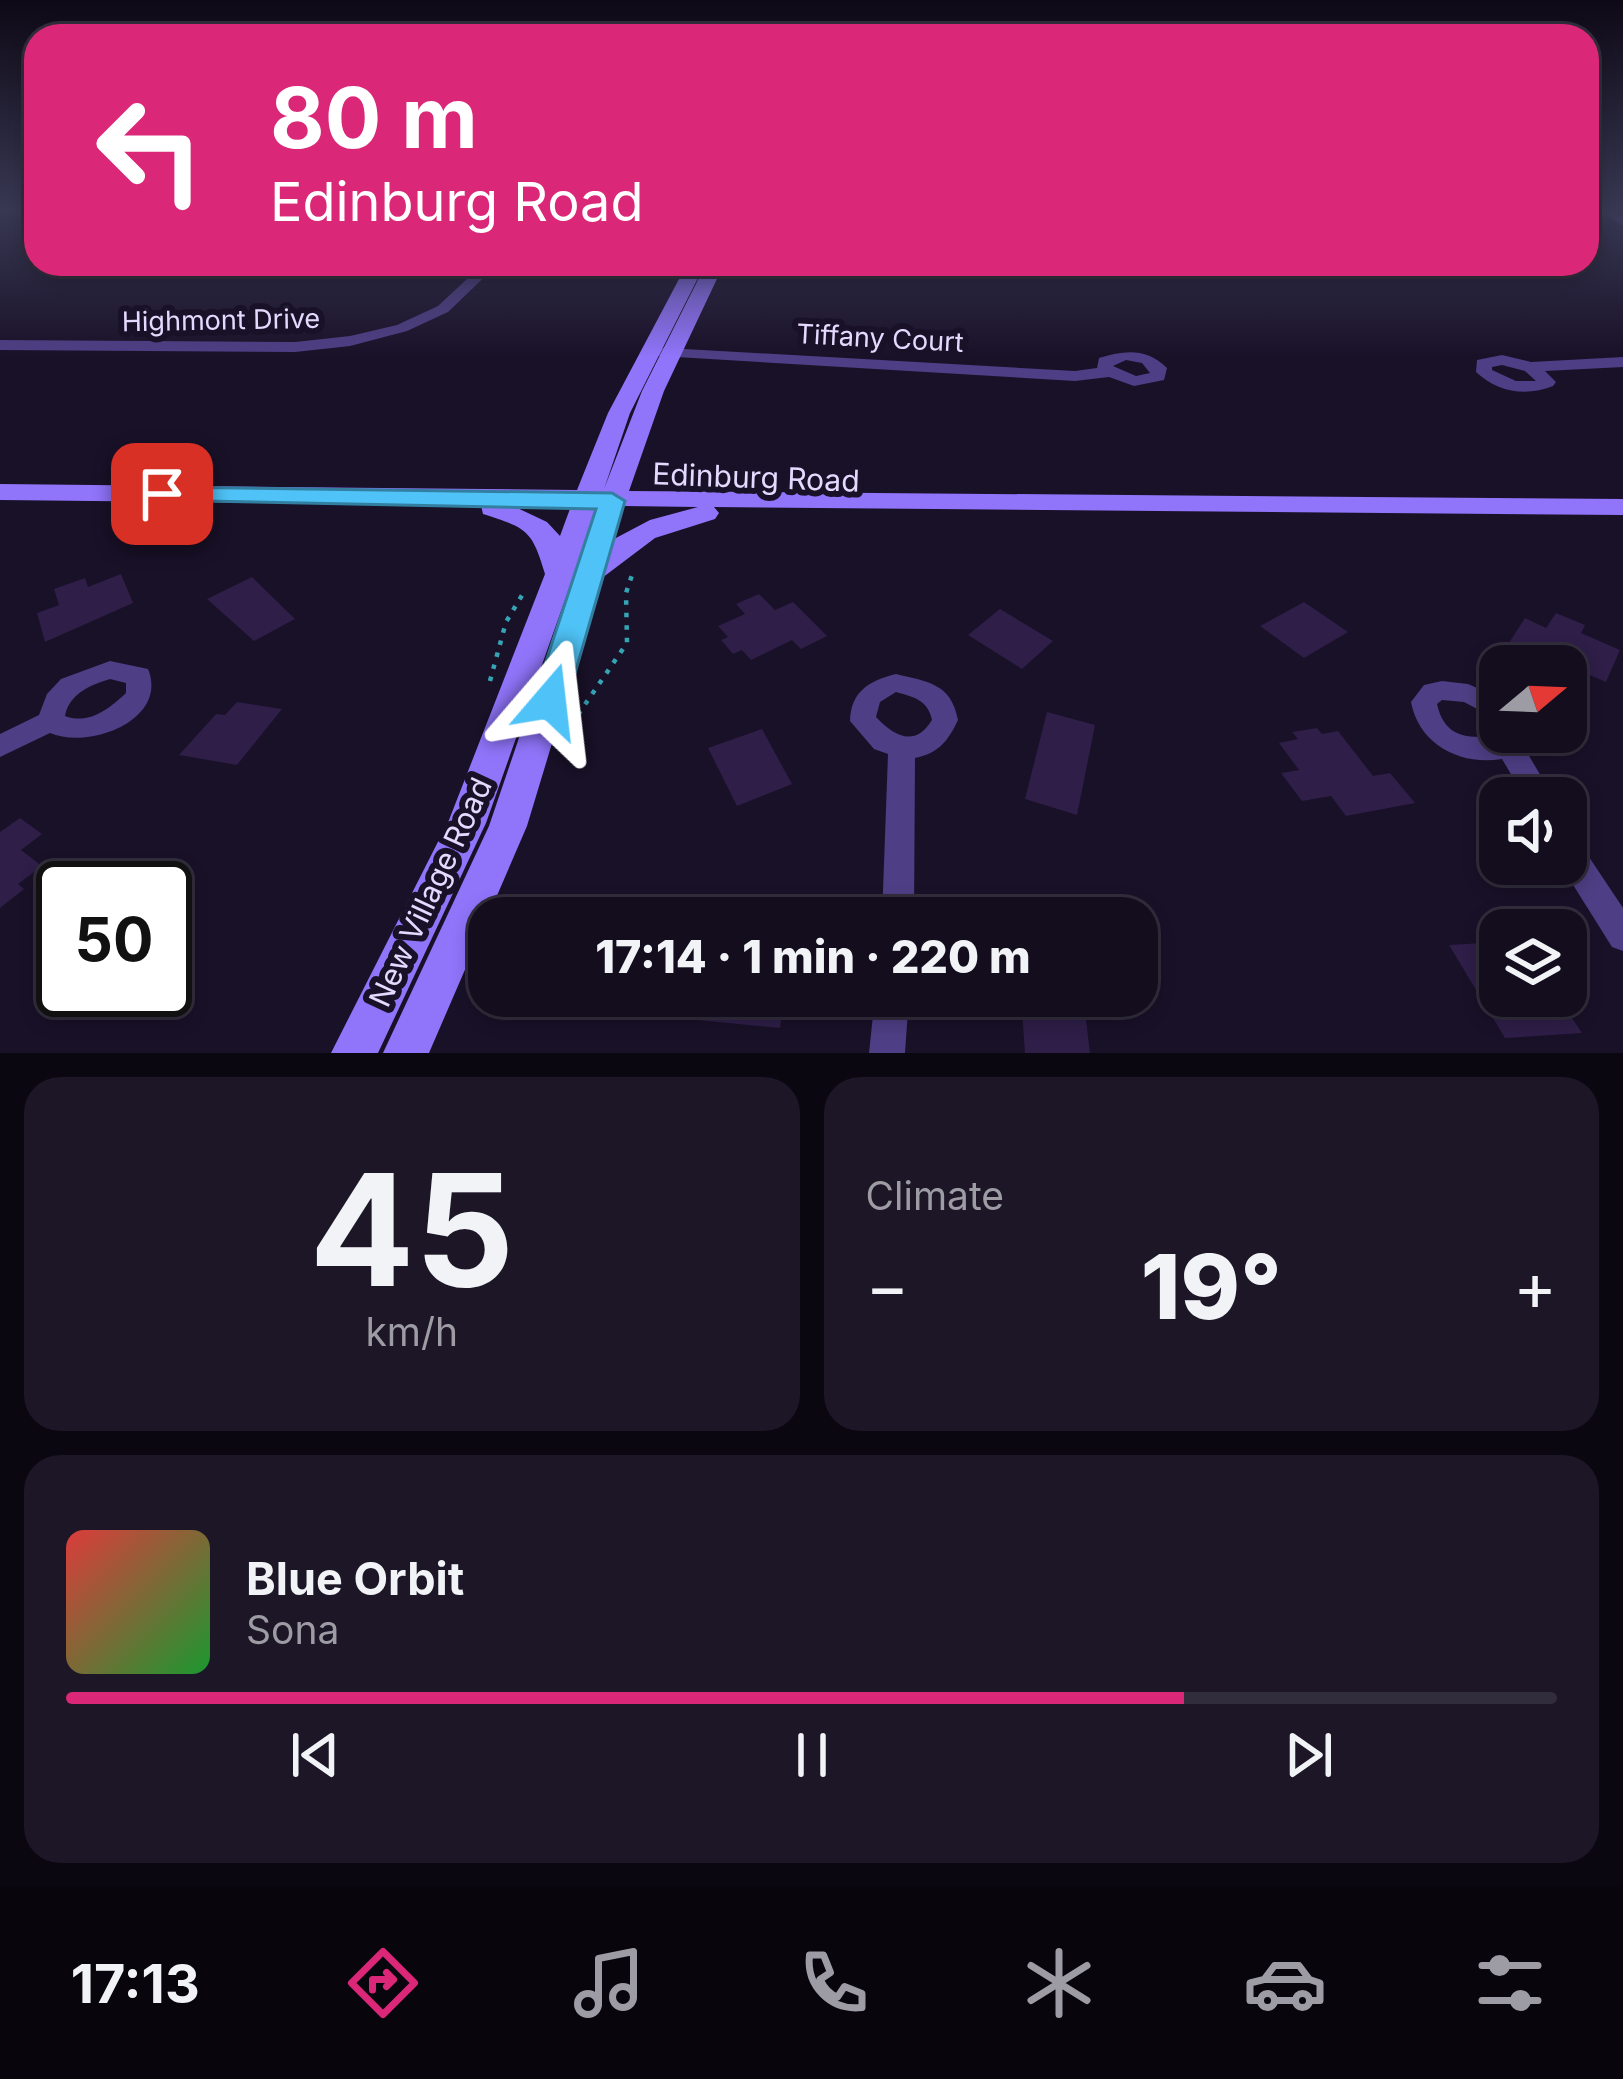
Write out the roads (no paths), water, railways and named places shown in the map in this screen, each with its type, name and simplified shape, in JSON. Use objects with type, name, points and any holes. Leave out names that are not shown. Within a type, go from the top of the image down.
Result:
[{"type":"main road","name":"New Village Road","points":[[406,1053],[508,826],[572,580],[598,501],[691,276]]},
{"type":"main road","name":"New Village Road","points":[[660,352],[708,276]]},
{"type":"main road","name":"Edinburg Road","points":[[0,492],[465,500],[928,498],[1623,507]]},
{"type":"main road","points":[[465,500],[543,530],[572,580],[626,539],[706,513]]},
{"type":"main road","name":"Edinburg Road","points":[[598,501],[706,513],[1623,522]]},
{"type":"main road","name":"New Village Road","points":[[354,1053],[467,823],[572,580]]},
{"type":"street","name":"Highmont Drive","points":[[0,345],[295,346],[350,341],[402,328],[443,309],[478,276]]},
{"type":"street","name":"Tiffany Court","points":[[660,352],[1075,376],[1108,372]]},
{"type":"street","points":[[1531,367],[1623,362]]},
{"type":"street","points":[[1479,698],[1454,690],[1433,692],[1424,702],[1430,723],[1454,742],[1479,751]]},
{"type":"street","points":[[0,746],[51,721]]},
{"type":"street","points":[[898,897],[902,749]]},
{"type":"street","points":[[1587,880],[1623,936]]},
{"type":"street","points":[[887,1053],[890,1017]]}]
